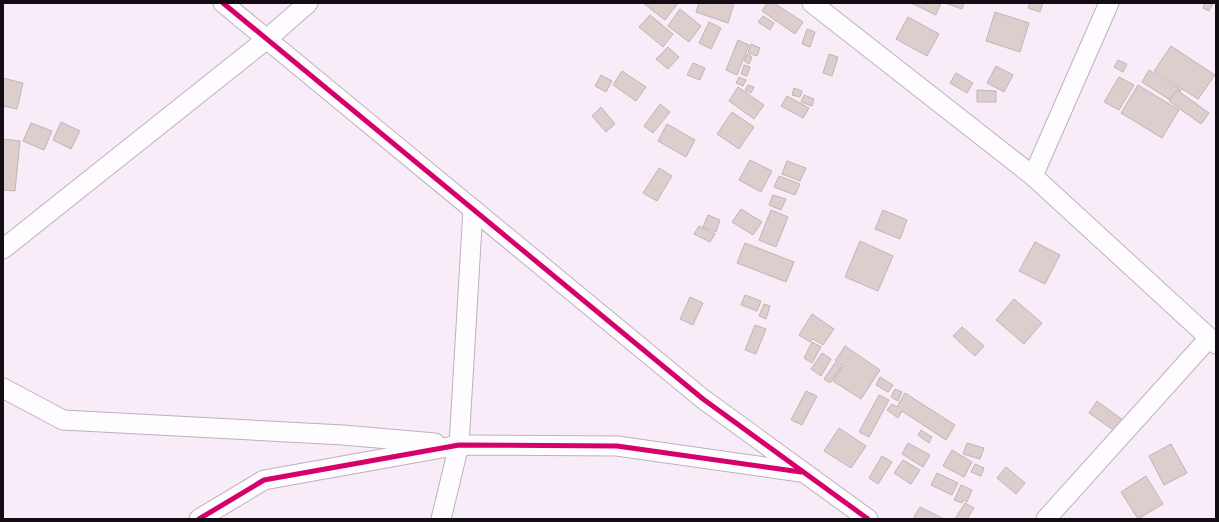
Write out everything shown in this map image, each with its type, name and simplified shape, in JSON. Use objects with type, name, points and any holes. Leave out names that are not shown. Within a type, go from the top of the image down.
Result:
[{"type":"street","points":[[223,3],[703,399],[868,519]]},
{"type":"street","points":[[3,249],[268,39],[308,3]]},
{"type":"street","points":[[812,3],[1033,176],[1212,341],[1046,519]]},
{"type":"street","points":[[1033,176],[1109,3]]},
{"type":"street","points":[[441,519],[459,445],[473,209]]},
{"type":"street","points":[[3,388],[63,420],[343,434],[459,445],[617,446],[803,472]]},
{"type":"street","points":[[199,519],[264,480],[459,445]]},
{"type":"building","points":[[643,3],[678,3],[665,20]]},
{"type":"building","points":[[699,3],[734,3],[728,23],[696,12]]},
{"type":"building","points":[[767,3],[774,3],[803,22],[795,34],[762,11]]},
{"type":"building","points":[[911,3],[941,3],[936,15]]},
{"type":"building","points":[[945,3],[964,3],[962,9]]},
{"type":"building","points":[[1030,3],[1043,3],[1040,12],[1028,8]]},
{"type":"building","points":[[1205,3],[1213,3],[1209,11],[1203,8]]},
{"type":"building","points":[[680,9],[701,26],[689,42],[668,26]]},
{"type":"building","points":[[995,12],[1029,23],[1020,52],[986,41]]},
{"type":"building","points":[[650,15],[673,34],[663,47],[639,27]]},
{"type":"building","points":[[763,16],[774,23],[770,30],[758,22]]},
{"type":"building","points":[[908,17],[939,34],[927,56],[896,39]]},
{"type":"building","points":[[709,22],[721,28],[711,49],[699,43]]},
{"type":"building","points":[[807,29],[815,32],[810,47],[802,44]]},
{"type":"building","points":[[738,40],[749,45],[737,75],[726,70]]},
{"type":"building","points":[[751,44],[760,48],[757,56],[748,53]]},
{"type":"building","points":[[1171,46],[1215,75],[1198,99],[1154,71]]},
{"type":"building","points":[[668,47],[679,57],[668,69],[656,59]]},
{"type":"building","points":[[747,54],[752,57],[749,64],[744,61]]},
{"type":"building","points":[[829,54],[838,57],[832,76],[823,73]]},
{"type":"building","points":[[1118,60],[1127,64],[1123,72],[1114,67]]},
{"type":"building","points":[[693,63],[705,68],[700,80],[687,75]]},
{"type":"building","points":[[744,65],[750,67],[747,76],[741,74]]},
{"type":"building","points":[[996,66],[1013,75],[1004,92],[987,83]]},
{"type":"building","points":[[1149,70],[1181,90],[1173,102],[1142,82]]},
{"type":"building","points":[[622,71],[646,87],[636,101],[613,85]]},
{"type":"building","points":[[956,73],[973,83],[967,93],[950,83]]},
{"type":"building","points":[[601,75],[612,81],[606,92],[595,86]]},
{"type":"building","points":[[739,77],[746,80],[743,86],[736,83]]},
{"type":"building","points":[[1119,77],[1134,85],[1119,110],[1104,102]]},
{"type":"building","points":[[3,78],[23,83],[17,109],[3,106]]},
{"type":"building","points":[[748,85],[754,87],[751,93],[745,90]]},
{"type":"building","points":[[1138,85],[1179,110],[1162,138],[1121,113]]},
{"type":"building","points":[[738,87],[764,105],[754,119],[729,101]]},
{"type":"building","points":[[794,88],[802,91],[800,97],[792,95]]},
{"type":"building","points":[[977,90],[996,91],[996,102],[977,102]]},
{"type":"building","points":[[1177,90],[1209,113],[1201,124],[1169,101]]},
{"type":"building","points":[[804,95],[814,99],[812,106],[801,102]]},
{"type":"building","points":[[787,96],[809,108],[803,118],[781,106]]},
{"type":"building","points":[[660,104],[670,112],[653,133],[644,126]]},
{"type":"building","points":[[601,107],[615,124],[606,132],[592,116]]},
{"type":"building","points":[[732,112],[754,127],[739,149],[717,134]]},
{"type":"building","points":[[61,122],[80,131],[71,149],[53,140]]},
{"type":"building","points":[[31,123],[52,131],[44,150],[23,141]]},
{"type":"building","points":[[667,124],[695,140],[686,157],[658,141]]},
{"type":"building","points":[[3,139],[20,141],[15,191],[3,190]]},
{"type":"building","points":[[750,160],[772,171],[761,192],[739,180]]},
{"type":"building","points":[[787,161],[806,168],[800,181],[782,174]]},
{"type":"building","points":[[659,168],[672,176],[657,201],[643,193]]},
{"type":"building","points":[[779,176],[800,184],[795,195],[774,187]]},
{"type":"building","points":[[773,195],[786,199],[781,210],[769,205]]},
{"type":"building","points":[[741,209],[762,222],[753,235],[732,222]]},
{"type":"building","points":[[771,210],[788,217],[776,247],[759,240]]},
{"type":"building","points":[[883,210],[907,220],[900,239],[875,229]]},
{"type":"building","points":[[708,215],[720,220],[716,232],[703,227]]},
{"type":"building","points":[[699,226],[715,234],[710,242],[694,234]]},
{"type":"building","points":[[860,241],[893,256],[878,291],[845,277]]},
{"type":"building","points":[[1035,242],[1060,255],[1045,284],[1019,271]]},
{"type":"building","points":[[745,243],[794,262],[786,282],[737,263]]},
{"type":"building","points":[[745,295],[761,301],[757,311],[741,305]]},
{"type":"building","points":[[690,297],[703,303],[693,325],[680,319]]},
{"type":"building","points":[[1014,299],[1042,323],[1024,344],[996,320]]},
{"type":"building","points":[[764,304],[770,306],[766,319],[759,316]]},
{"type":"building","points":[[812,314],[834,329],[823,345],[813,339],[810,342],[799,335]]},
{"type":"building","points":[[755,325],[766,329],[756,354],[745,350]]},
{"type":"building","points":[[962,327],[984,346],[975,356],[953,336]]},
{"type":"building","points":[[812,342],[821,347],[812,363],[804,358]]},
{"type":"building","points":[[845,346],[880,370],[861,399],[833,381],[843,366],[835,361]]},
{"type":"building","points":[[822,353],[831,359],[821,376],[811,369]]},
{"type":"building","points":[[835,363],[841,367],[830,383],[824,379]]},
{"type":"building","points":[[880,377],[893,385],[888,392],[876,385]]},
{"type":"building","points":[[895,389],[902,392],[898,401],[891,397]]},
{"type":"building","points":[[806,391],[817,396],[802,425],[791,420]]},
{"type":"building","points":[[905,393],[955,425],[946,440],[902,411],[898,418],[887,410],[892,404],[897,407]]},
{"type":"building","points":[[879,395],[889,400],[869,437],[859,432]]},
{"type":"building","points":[[1097,401],[1124,421],[1116,432],[1089,413]]},
{"type":"building","points":[[839,428],[866,446],[851,468],[824,451]]},
{"type":"building","points":[[921,430],[932,437],[929,443],[918,435]]},
{"type":"building","points":[[908,443],[930,455],[923,467],[902,454]]},
{"type":"building","points":[[967,443],[984,448],[980,459],[963,454]]},
{"type":"building","points":[[1171,444],[1187,473],[1164,485],[1149,456]]},
{"type":"building","points":[[952,450],[972,462],[964,477],[943,466]]},
{"type":"building","points":[[882,456],[892,462],[878,484],[869,478]]},
{"type":"building","points":[[903,460],[920,470],[911,484],[894,473]]},
{"type":"building","points":[[975,464],[984,468],[981,476],[971,472]]},
{"type":"building","points":[[1006,467],[1025,483],[1016,494],[997,478]]},
{"type":"building","points":[[937,473],[958,483],[952,495],[931,485]]},
{"type":"building","points":[[1146,476],[1163,504],[1138,519],[1121,492]]},
{"type":"building","points":[[961,485],[972,490],[967,502],[964,500],[962,503],[954,500]]},
{"type":"building","points":[[965,503],[974,508],[967,519],[955,519]]},
{"type":"building","points":[[920,507],[944,519],[918,519],[914,517]]},
{"type":"cycle path","points":[[223,3],[703,399],[868,519]]},
{"type":"cycle path","points":[[199,519],[264,480],[459,445],[617,446],[801,472]]}]
